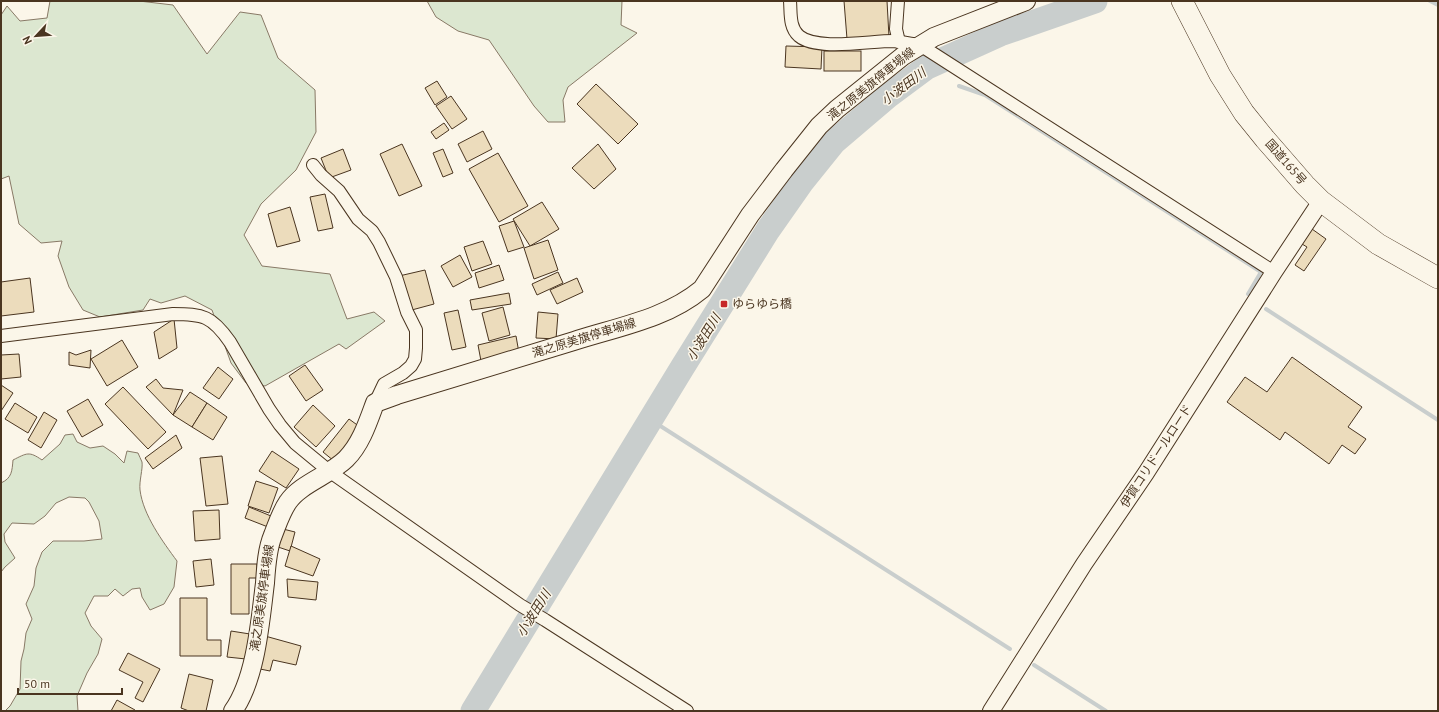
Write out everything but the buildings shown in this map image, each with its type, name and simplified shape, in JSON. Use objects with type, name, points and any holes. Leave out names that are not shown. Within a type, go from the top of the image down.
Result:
[{"type":"highway","name":"国道165号","points":[[1182,1],[1220,74],[1244,113],[1321,201],[1378,244],[1438,278]]},
{"type":"main road","name":"滝之原美旗停車場線","points":[[233,711],[247,686],[260,618],[272,537],[288,502],[296,493],[346,459],[357,444],[367,426],[375,403],[623,327],[661,313],[692,297],[702,289],[750,215],[819,126],[837,109],[903,56],[927,50],[934,37],[1026,1]]},
{"type":"street","points":[[790,1],[791,22],[798,35],[808,41],[822,44],[894,41],[927,50],[1274,272]]},
{"type":"street","points":[[898,1],[896,29],[900,42]]},
{"type":"street","points":[[313,165],[321,175],[339,191],[358,219],[376,236],[396,277],[407,312],[416,330],[415,359],[411,366],[403,373],[384,384],[375,403]]},
{"type":"street","name":"伊賀コリドールロード","points":[[992,711],[1084,564],[1146,472],[1321,201]]},
{"type":"street","points":[[1,336],[173,314],[195,314],[208,319],[221,329],[230,342],[280,425],[295,443],[329,471],[520,605],[687,711]]},
{"type":"green space","points":[[50,1],[139,1],[173,5],[207,54],[240,12],[261,15],[278,58],[315,90],[316,132],[296,170],[261,204],[244,235],[262,266],[330,274],[347,319],[374,312],[385,321],[346,349],[339,344],[265,386],[246,383],[231,363],[212,310],[185,296],[161,303],[150,299],[143,310],[100,317],[83,310],[69,287],[58,256],[62,241],[41,243],[19,224],[9,176],[1,179],[1,15],[7,6],[20,21],[47,18]]},
{"type":"green space","points":[[427,1],[622,1],[621,25],[637,33],[568,87],[563,100],[565,122],[548,122],[534,106],[489,40],[458,31],[436,17]]},
{"type":"green space","points":[[73,434],[77,442],[90,448],[103,446],[115,454],[124,463],[127,451],[138,453],[142,462],[140,490],[145,509],[154,528],[177,561],[174,587],[164,604],[150,610],[142,597],[140,588],[132,589],[123,596],[115,589],[108,596],[94,596],[85,613],[91,626],[102,639],[98,654],[87,673],[77,696],[78,711],[5,711],[10,706],[20,689],[21,661],[26,633],[32,619],[26,604],[34,586],[36,568],[42,552],[53,541],[84,541],[102,539],[99,521],[89,502],[85,498],[69,497],[56,503],[45,516],[34,524],[12,523],[4,534],[5,542],[15,558],[1,572],[1,483],[7,479],[12,471],[13,460],[31,454],[42,460],[60,444],[65,435]]},
{"type":"waterway","name":"小波田川","points":[[473,711],[768,230],[801,183],[834,142],[888,96],[927,67],[1000,34],[1095,1]]},
{"type":"waterway","points":[[1430,1],[1438,5]]},
{"type":"waterway","points":[[959,86],[985,95],[1261,272],[1248,294]]},
{"type":"waterway","points":[[1266,309],[1438,420]]},
{"type":"waterway","points":[[651,420],[1010,649]]},
{"type":"waterway","points":[[1034,665],[1106,711]]},
{"type":"place","name":"ゆらゆら橋","points":[[724,304]]}]
